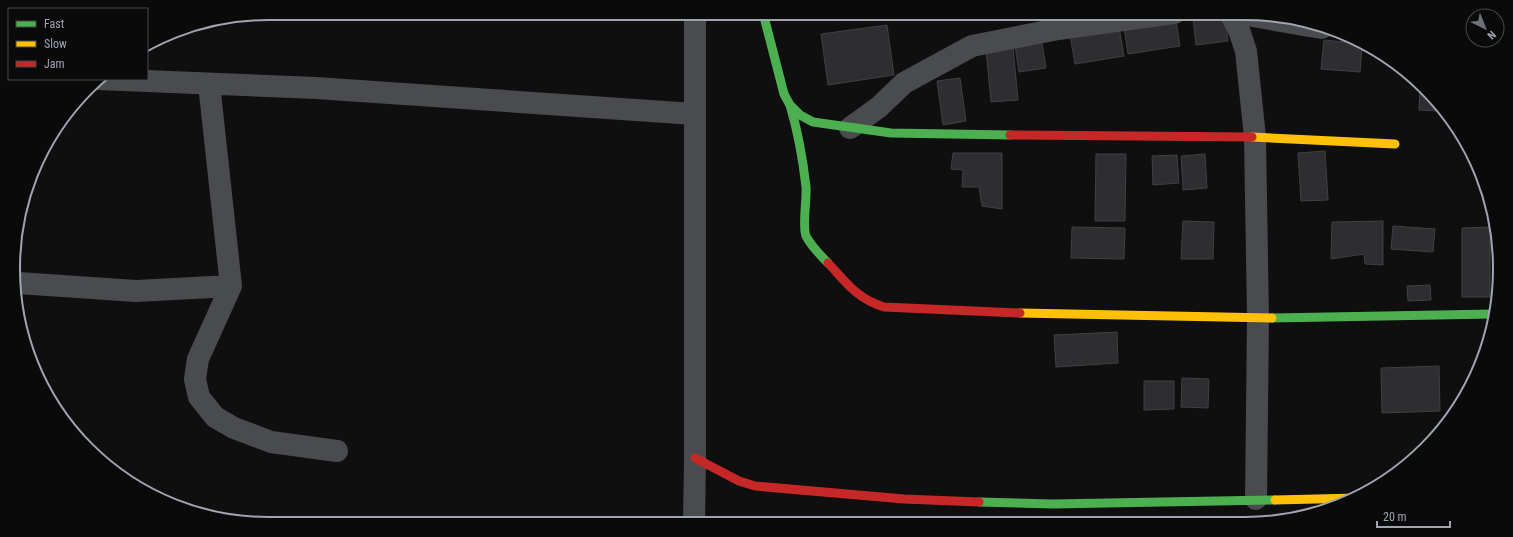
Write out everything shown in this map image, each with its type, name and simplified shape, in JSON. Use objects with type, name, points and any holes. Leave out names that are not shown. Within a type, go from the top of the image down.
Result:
[{"type":"street","points":[[694,517],[695,20]]},
{"type":"street","points":[[765,20],[784,94],[790,105],[796,126],[806,188],[806,211],[804,226],[806,236],[814,248],[863,299],[884,306],[978,312],[1258,318],[1489,314]]},
{"type":"street","points":[[850,128],[879,107],[904,82],[972,46],[1058,29],[1123,20]]},
{"type":"street","points":[[1234,20],[1239,30],[1246,51],[1255,137],[1258,318],[1256,499]]},
{"type":"street","points":[[120,80],[316,88],[694,114]]},
{"type":"street","points":[[209,84],[231,286],[198,360],[196,379],[199,398],[215,417],[234,428],[271,442],[337,451]]},
{"type":"street","points":[[790,105],[800,115],[813,122],[891,133],[1255,137],[1395,144]]},
{"type":"street","points":[[21,283],[136,291],[231,286]]},
{"type":"street","points":[[695,458],[739,481],[755,486],[904,499],[1052,504],[1256,499],[1332,501]]},
{"type":"building","points":[[1176,20],[1180,46],[1128,54],[1124,27]]},
{"type":"building","points":[[1193,20],[1226,20],[1228,41],[1196,45]]},
{"type":"building","points":[[887,25],[894,75],[828,85],[821,34]]},
{"type":"building","points":[[1119,27],[1124,56],[1075,64],[1070,35]]},
{"type":"building","points":[[1324,40],[1347,42],[1362,50],[1360,72],[1321,69]]},
{"type":"building","points":[[1042,42],[1046,68],[1019,72],[1015,46]]},
{"type":"building","points":[[1013,47],[1018,100],[991,102],[986,49]]},
{"type":"building","points":[[960,78],[966,121],[943,125],[937,81]]},
{"type":"building","points":[[1420,93],[1436,111],[1419,110]]},
{"type":"building","points":[[1325,151],[1328,200],[1301,201],[1298,153]]},
{"type":"building","points":[[953,153],[1002,153],[1002,209],[982,206],[979,187],[962,187],[963,170],[951,169]]},
{"type":"building","points":[[1096,154],[1126,154],[1125,221],[1095,221]]},
{"type":"building","points":[[1205,154],[1207,188],[1183,190],[1181,156]]},
{"type":"building","points":[[1177,155],[1179,183],[1153,185],[1152,156]]},
{"type":"building","points":[[1183,221],[1214,222],[1213,259],[1181,259]]},
{"type":"building","points":[[1383,221],[1383,265],[1365,264],[1364,254],[1331,259],[1332,222]]},
{"type":"building","points":[[1393,226],[1435,229],[1433,252],[1391,249]]},
{"type":"building","points":[[1072,227],[1125,228],[1124,259],[1071,258]]},
{"type":"building","points":[[1489,227],[1490,297],[1462,297],[1462,228]]},
{"type":"building","points":[[1430,285],[1431,300],[1408,301],[1407,286]]},
{"type":"building","points":[[1117,332],[1118,363],[1056,367],[1054,335]]},
{"type":"building","points":[[1439,366],[1440,411],[1382,413],[1381,368]]},
{"type":"building","points":[[1182,378],[1209,379],[1208,408],[1181,407]]},
{"type":"building","points":[[1144,381],[1174,381],[1174,409],[1144,410]]},
{"type":"traffic: fast","points":[[765,20],[784,94],[790,105],[800,115],[813,122],[891,133],[1010,135]]},
{"type":"traffic: fast","points":[[790,105],[800,146],[806,187],[805,232],[810,243],[828,263]]},
{"type":"traffic: fast","points":[[1272,318],[1489,314]]},
{"type":"traffic: fast","points":[[979,502],[1052,504],[1275,500]]},
{"type":"traffic: slow","points":[[1252,137],[1395,144]]},
{"type":"traffic: slow","points":[[1020,313],[1272,318]]},
{"type":"traffic: slow","points":[[1275,500],[1339,498]]},
{"type":"traffic: jam","points":[[1010,135],[1252,137]]},
{"type":"traffic: jam","points":[[828,263],[859,295],[884,307],[1020,313]]},
{"type":"traffic: jam","points":[[695,458],[739,481],[755,486],[904,499],[979,502]]}]
